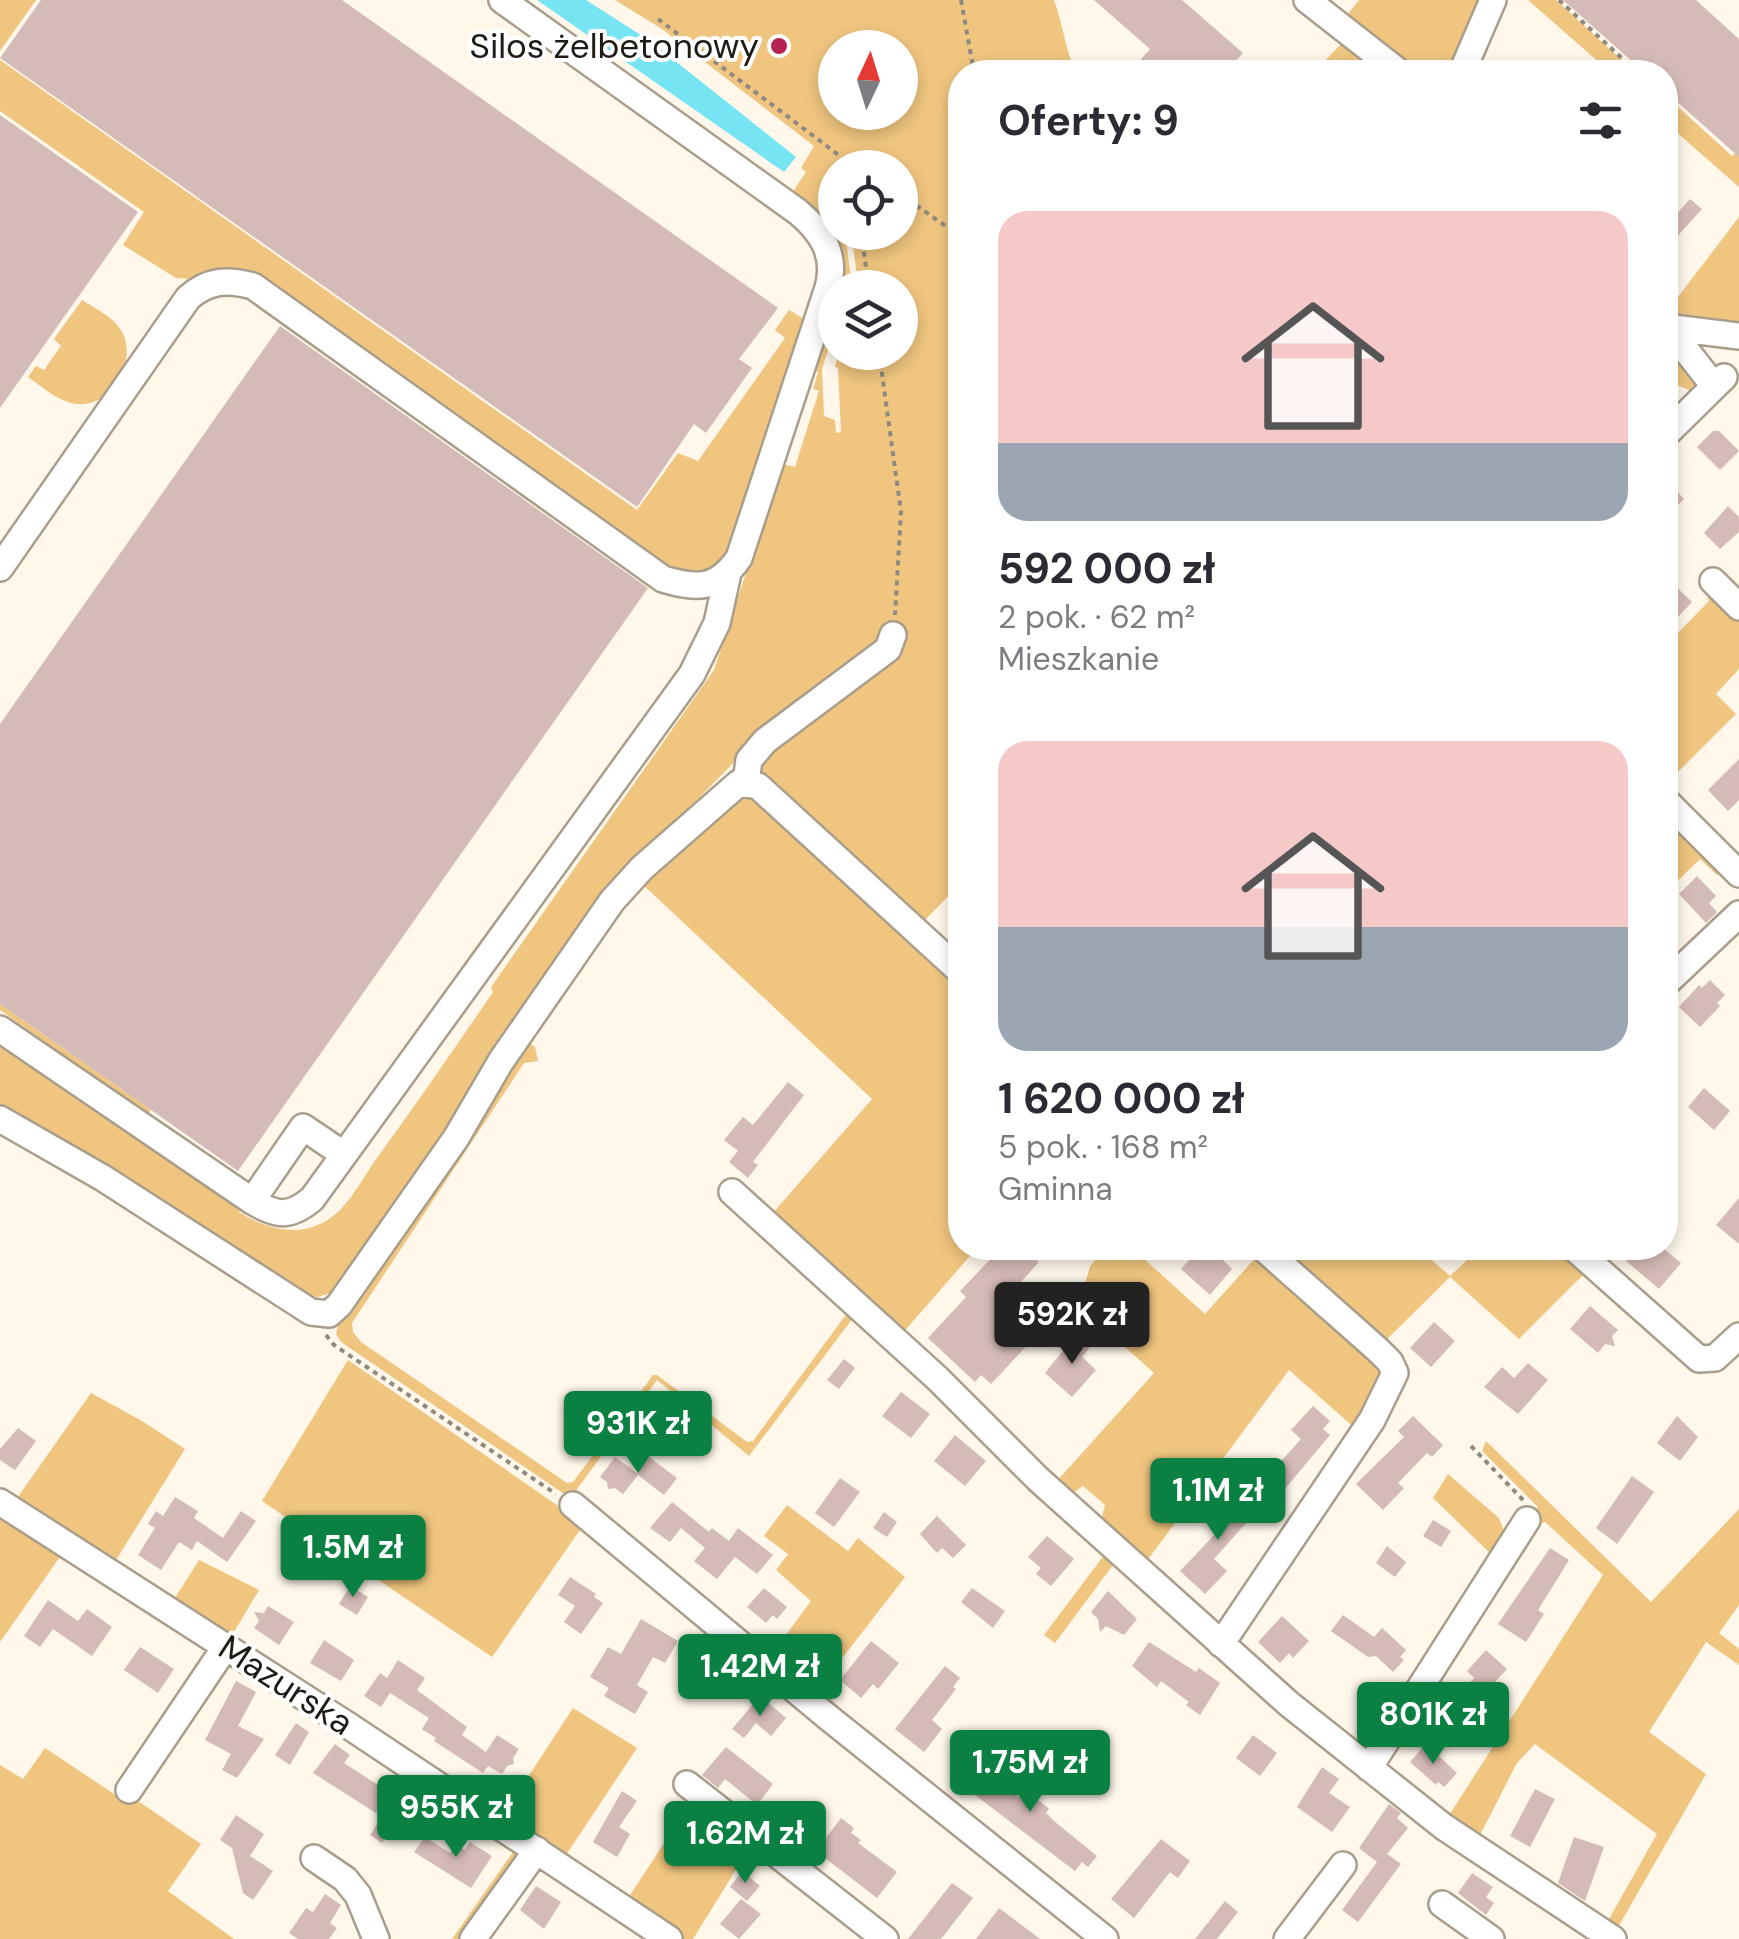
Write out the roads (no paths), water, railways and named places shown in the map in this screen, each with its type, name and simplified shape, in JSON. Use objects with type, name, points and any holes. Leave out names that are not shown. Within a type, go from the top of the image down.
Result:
[{"type":"street","points":[[0,1029],[252,1201],[282,1214],[297,1211],[312,1199],[692,674],[717,623],[728,574],[738,558],[828,288],[828,250],[812,224],[798,212],[502,0]]},
{"type":"street","points":[[1307,0],[1383,60]]},
{"type":"street","points":[[1467,60],[1493,0]]},
{"type":"street","points":[[0,568],[188,298],[200,287],[233,281],[253,286],[663,578],[701,586],[728,574]]},
{"type":"street","points":[[1678,329],[1739,336]]},
{"type":"street","points":[[1678,341],[1718,382],[1678,422]]},
{"type":"street","points":[[1712,581],[1739,607]]},
{"type":"street","points":[[746,782],[748,760],[765,740],[888,649],[893,635]]},
{"type":"street","points":[[0,1119],[103,1178],[310,1312],[328,1314],[339,1306],[456,1138],[501,1060],[612,901],[642,868],[732,787],[746,782],[758,786],[948,959]]},
{"type":"street","points":[[1678,813],[1739,874]]},
{"type":"street","points":[[1678,972],[1739,914]]},
{"type":"street","points":[[252,1201],[303,1127],[344,1154]]},
{"type":"street","points":[[732,1192],[927,1369],[1038,1479],[1221,1644],[1444,1827],[1613,1939]]},
{"type":"street","points":[[1221,1644],[1372,1420],[1395,1373],[1378,1350],[1277,1260]]},
{"type":"street","points":[[1588,1260],[1699,1359],[1715,1358],[1739,1336]]},
{"type":"street","name":"Mazurska","points":[[0,1502],[226,1646],[668,1939]]},
{"type":"street","points":[[573,1504],[829,1718],[1105,1939]]},
{"type":"street","points":[[1369,1768],[1527,1520]]},
{"type":"street","points":[[129,1790],[226,1646]]},
{"type":"street","points":[[687,1784],[885,1939]]},
{"type":"street","points":[[473,1939],[537,1850]]},
{"type":"street","points":[[314,1858],[345,1879],[358,1895],[376,1939]]},
{"type":"street","points":[[1288,1939],[1343,1865]]},
{"type":"street","points":[[1442,1904],[1490,1939]]},
{"type":"water","points":[[537,0],[586,0],[650,41],[796,157],[784,172]]},
{"type":"place","name":"Silos żelbetonowy","points":[[779,46]]}]
